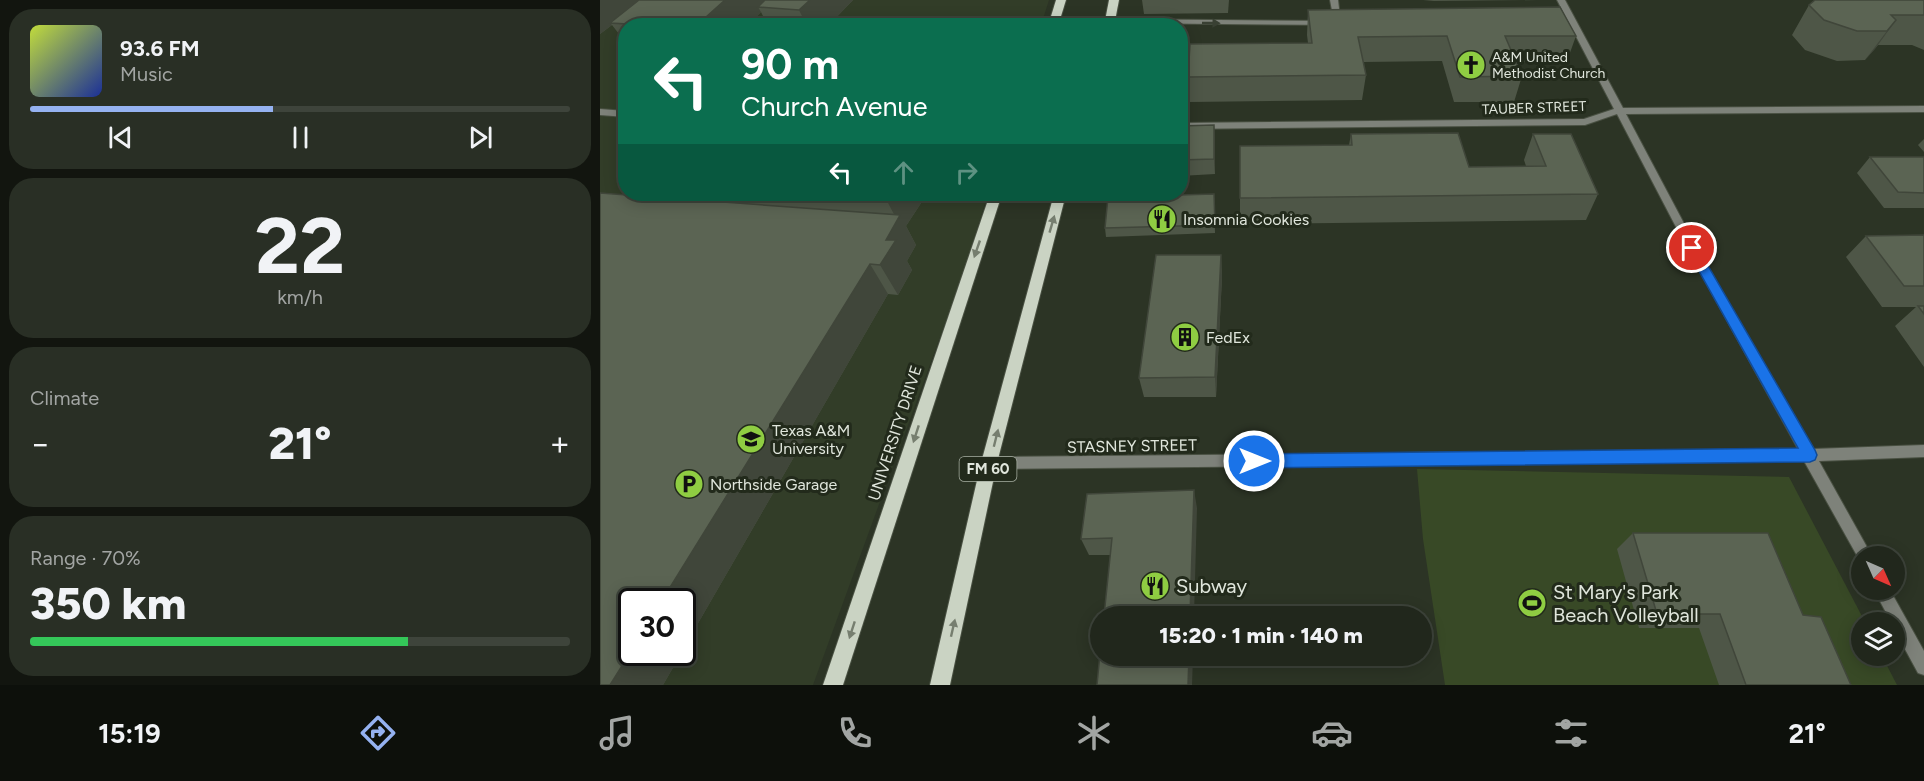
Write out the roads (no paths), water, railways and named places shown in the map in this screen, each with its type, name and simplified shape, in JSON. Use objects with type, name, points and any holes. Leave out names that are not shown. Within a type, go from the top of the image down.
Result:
[{"type":"main road","points":[[1055,18],[1061,0]]},
{"type":"main road","points":[[1111,18],[1114,0]]},
{"type":"main road","name":"UNIVERSITY DRIVE","points":[[833,685],[994,201]]},
{"type":"main road","name":"FM 60","points":[[940,685],[989,463],[1058,201]]},
{"type":"street","points":[[1188,23],[1338,23],[1334,0]]},
{"type":"street","points":[[1561,0],[1692,248],[1810,455],[1859,546]]},
{"type":"street","name":"TAUBER STREET","points":[[1188,126],[1585,122],[1618,111],[1924,110]]},
{"type":"street","points":[[600,112],[618,113]]},
{"type":"street","points":[[653,217],[668,201]]},
{"type":"street","name":"STASNEY STREET","points":[[989,463],[1810,455],[1924,451]]},
{"type":"street","points":[[1887,600],[1924,667]]},
{"type":"place","name":"A&M United Methodist Church","points":[[1471,65]]},
{"type":"place","name":"Insomnia Cookies","points":[[1162,219]]},
{"type":"place","name":"FedEx","points":[[1185,337]]},
{"type":"place","name":"Texas A&M University","points":[[751,439]]},
{"type":"place","name":"Northside Garage","points":[[689,484]]},
{"type":"place","name":"Subway","points":[[1155,586]]},
{"type":"place","name":"St Mary's Park Beach Volleyball","points":[[1532,603]]}]
